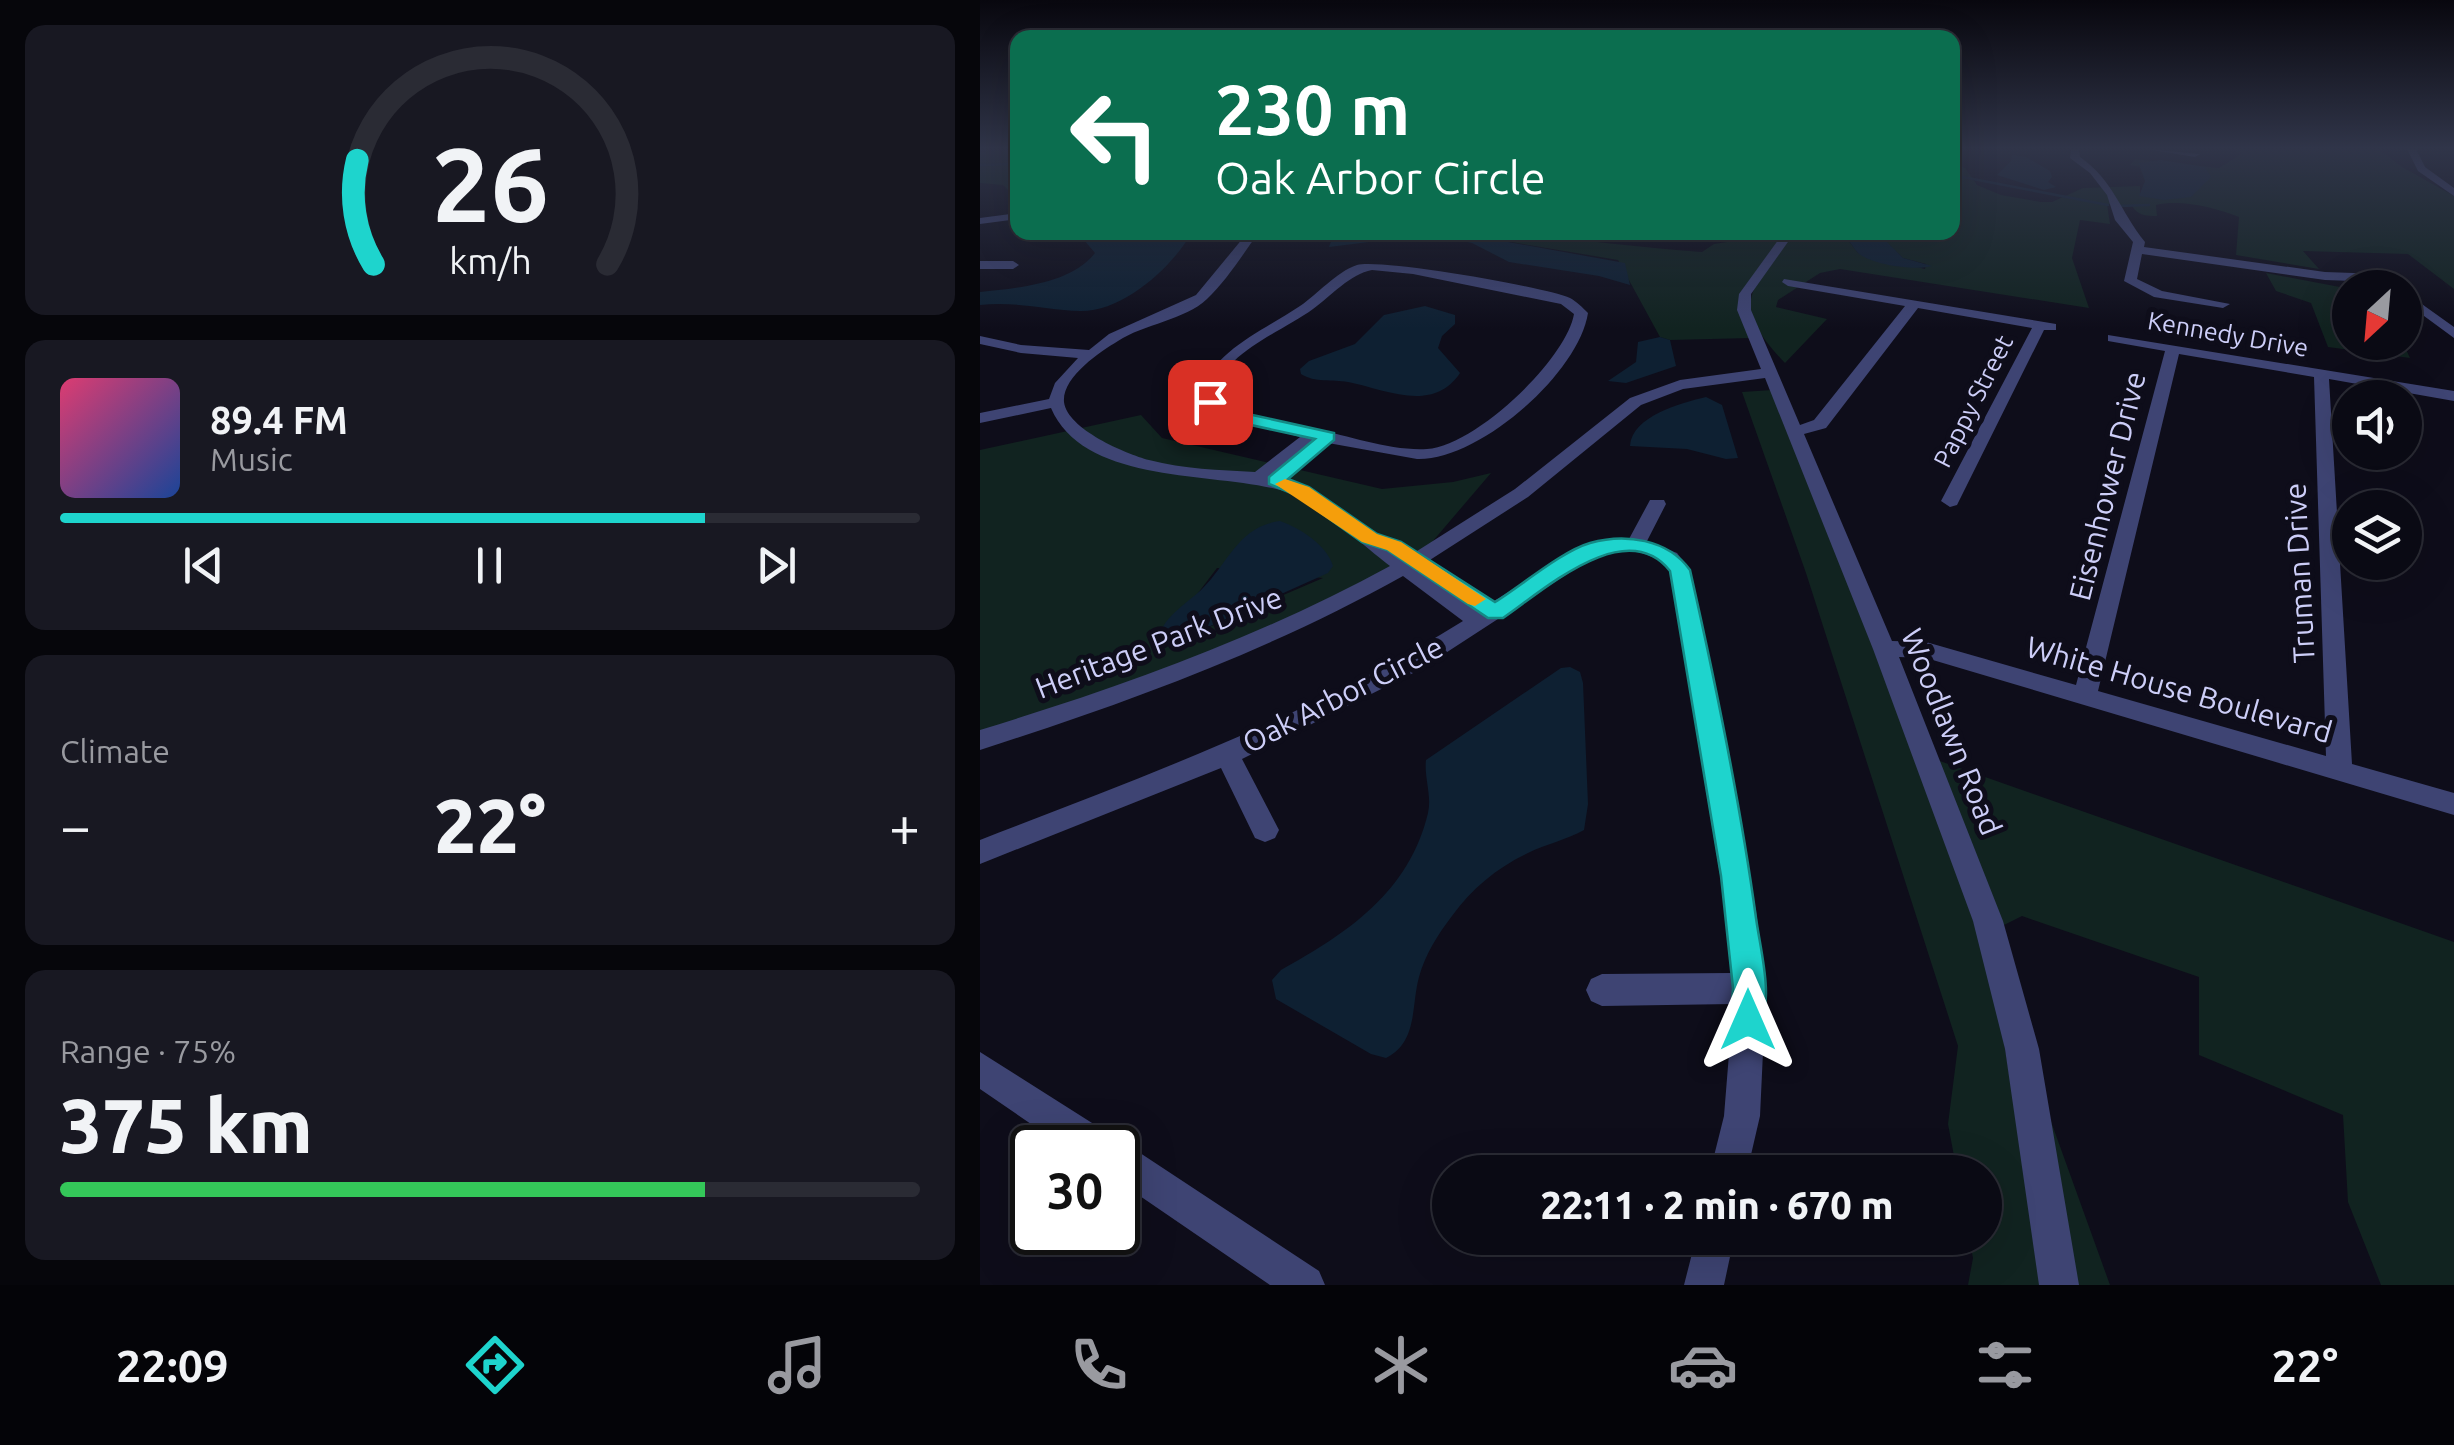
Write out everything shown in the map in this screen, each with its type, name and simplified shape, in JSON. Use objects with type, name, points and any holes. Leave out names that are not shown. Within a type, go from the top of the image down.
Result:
[{"type":"street","points":[[2116,209],[2138,242],[2130,281],[2159,294],[2223,304]]},
{"type":"street","points":[[981,220],[1010,217]]},
{"type":"street","points":[[1248,240],[1201,298],[1114,337],[1090,354],[1060,386],[1056,402],[1074,431],[1120,458],[1195,474],[1267,479],[1302,491],[1488,618]]},
{"type":"street","name":"Woodlawn Road","points":[[1784,240],[1750,286],[1743,302],[1958,834],[2005,980],[2022,1049],[2058,1285]]},
{"type":"street","points":[[2139,250],[2332,276]]},
{"type":"street","points":[[2359,258],[2373,270]]},
{"type":"street","points":[[980,265],[1012,266]]},
{"type":"street","points":[[1267,479],[1322,435],[1430,455],[1459,446],[1552,370],[1580,333],[1580,313],[1575,306],[1550,297],[1430,273],[1398,268],[1356,269],[1305,308],[1233,353],[1212,380],[1206,396],[1220,411],[1234,416],[1322,435]]},
{"type":"street","points":[[1788,282],[1914,304],[1820,424],[1795,431]]},
{"type":"street","name":"Pappy Street","points":[[1914,304],[2045,326],[1950,500]]},
{"type":"street","points":[[2422,309],[2454,334]]},
{"type":"street","name":"Kennedy Drive","points":[[2112,338],[2454,396]]},
{"type":"street","points":[[980,340],[1021,350],[1090,354]]},
{"type":"street","name":"Eisenhower Drive","points":[[2085,696],[2173,348]]},
{"type":"street","name":"Heritage Park Drive","points":[[980,740],[1104,702],[1244,649],[1408,564],[1501,508],[1630,405],[1676,385],[1770,373]]},
{"type":"street","name":"Truman Drive","points":[[2321,373],[2339,771]]},
{"type":"street","points":[[980,418],[1056,402]]},
{"type":"street","points":[[1657,504],[1636,544],[1670,558],[1680,570],[1738,892],[1750,988],[1742,1116],[1733,1155]]},
{"type":"street","name":"Oak Arbor Circle","points":[[980,852],[1227,755],[1413,663],[1593,548],[1636,544]]},
{"type":"street","name":"White House Boulevard","points":[[1884,649],[1926,650],[2454,804]]},
{"type":"street","points":[[1227,755],[1265,830]]},
{"type":"street","points":[[1602,990],[1750,988]]},
{"type":"street","points":[[980,1069],[1064,1125]]},
{"type":"street","points":[[1140,1175],[1305,1285]]},
{"type":"street","points":[[1704,1285],[1711,1255]]},
{"type":"green space","points":[[1960,209],[2108,209],[2110,224],[2080,220],[2072,258],[2089,308],[1840,269],[1820,273],[1778,300],[1776,307],[1827,319],[1785,363],[1756,325],[1751,310],[1757,284],[1789,240],[1848,240],[1858,253],[1925,269],[1926,264],[1903,258],[1885,241],[1960,240]]},
{"type":"green space","points":[[2135,209],[2156,209],[2157,216],[2140,214]]},
{"type":"green space","points":[[2214,209],[2454,209],[2454,289],[2408,254],[2303,251],[2319,269],[2236,255],[2239,217]]},
{"type":"green space","points":[[1499,240],[1580,240],[1702,252],[1714,244],[1740,240],[1781,240],[1746,285],[1751,338],[1660,337],[1618,260]]},
{"type":"green space","points":[[2266,273],[2332,286],[2332,348],[2328,347],[2311,303],[2276,291]]},
{"type":"green space","points":[[1772,390],[1916,753],[1994,982],[2044,1285],[1968,1285],[1972,1255],[2002,1255],[2002,1155],[1954,1155],[1948,1124],[1958,1046],[1806,573],[1742,392]]},
{"type":"green space","points":[[1141,415],[1162,438],[1382,489],[1453,482],[1491,473],[1415,562],[1244,646],[980,742],[980,450]],"holes":[[[1217,568],[1323,578],[1188,636],[1164,638]]]},
{"type":"green space","points":[[1937,760],[2454,942],[2454,1285],[2381,1285],[2348,1202],[2343,1115],[2199,1055],[2199,977],[2022,916],[2000,927]]},
{"type":"green space","points":[[2040,1091],[2110,1285],[2072,1285]]},
{"type":"water","points":[[1084,240],[1187,240],[1158,274],[1113,304],[1080,311],[980,305],[980,292],[1058,278],[1095,253]]},
{"type":"water","points":[[1332,240],[1385,240],[1329,247]]},
{"type":"water","points":[[1458,240],[1497,240],[1625,263],[1630,285],[1599,276],[1509,262]]},
{"type":"water","points":[[1848,240],[1890,240],[1886,241],[1903,258],[1932,266],[1894,266],[1858,253]]},
{"type":"water","points":[[1425,306],[1455,315],[1455,324],[1442,336],[1438,348],[1460,373],[1436,393],[1407,396],[1301,374],[1300,369],[1309,361],[1355,344],[1384,315]]},
{"type":"water","points":[[1660,337],[1670,340],[1676,366],[1626,383],[1608,381],[1636,362],[1638,342]]},
{"type":"water","points":[[1706,397],[1722,405],[1738,458],[1726,459],[1687,449],[1630,446],[1639,427],[1648,419],[1671,407]]},
{"type":"water","points":[[1280,521],[1319,544],[1333,566],[1328,573],[1188,636],[1175,639],[1160,635],[1172,615],[1203,588],[1244,538],[1266,524]]},
{"type":"water","points":[[1561,668],[1580,672],[1583,683],[1588,804],[1584,830],[1506,865],[1459,906],[1425,961],[1404,1043],[1386,1058],[1371,1054],[1276,999],[1272,980],[1281,970],[1352,925],[1391,888],[1406,866],[1428,813],[1426,760]]},
{"type":"slow traffic","points":[[1285,484],[1302,491],[1370,538],[1394,546],[1475,599]]},
{"type":"route","points":[[1210,402],[1234,416],[1328,436],[1275,480],[1302,491],[1370,538],[1394,546],[1496,612],[1593,548],[1636,544],[1670,558],[1680,570],[1736,876],[1750,988],[1748,1020]]}]
